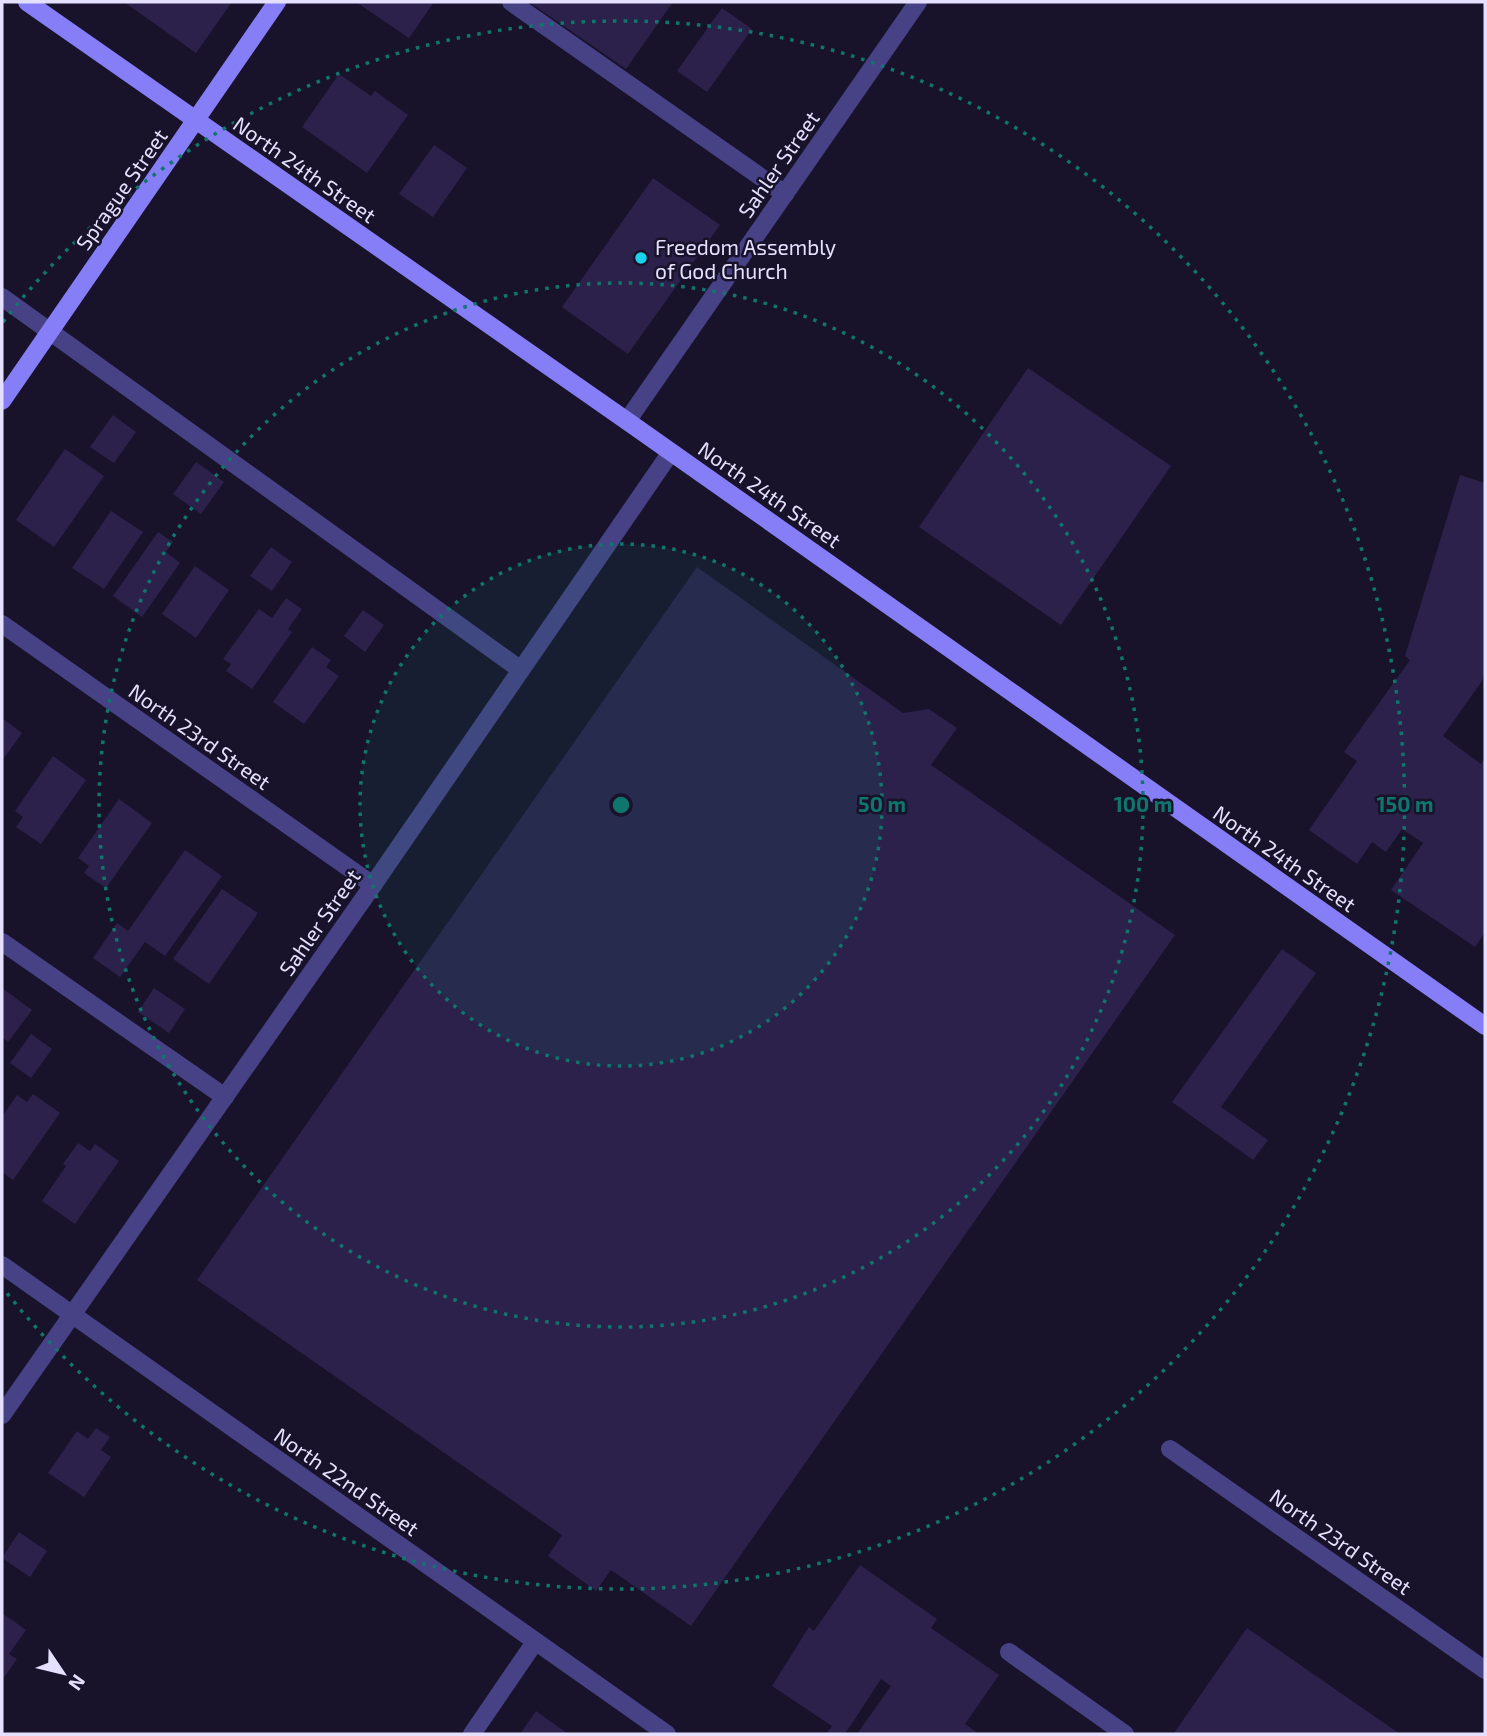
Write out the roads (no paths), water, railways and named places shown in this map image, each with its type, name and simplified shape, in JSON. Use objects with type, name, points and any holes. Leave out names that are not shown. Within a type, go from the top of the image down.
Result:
[{"type":"main road","name":"North 24th Street","points":[[27,2],[1485,1025]]},
{"type":"main road","name":"Sprague Street","points":[[2,401],[277,2]]},
{"type":"street","points":[[511,2],[785,194]]},
{"type":"street","name":"Sahler Street","points":[[627,421],[918,2]]},
{"type":"street","points":[[2,297],[521,670]]},
{"type":"street","name":"Sahler Street","points":[[2,1415],[373,885],[671,452]]},
{"type":"street","name":"North 23rd Street","points":[[2,624],[373,885]]},
{"type":"street","points":[[2,942],[225,1097]]},
{"type":"street","name":"North 22nd Street","points":[[2,1265],[667,1734]]},
{"type":"street","name":"North 23rd Street","points":[[1170,1449],[1485,1670]]},
{"type":"street","points":[[472,1734],[535,1642]]},
{"type":"street","points":[[1009,1652],[1125,1734]]},
{"type":"place","name":"Freedom Assembly of God Church","points":[[641,258]]}]
